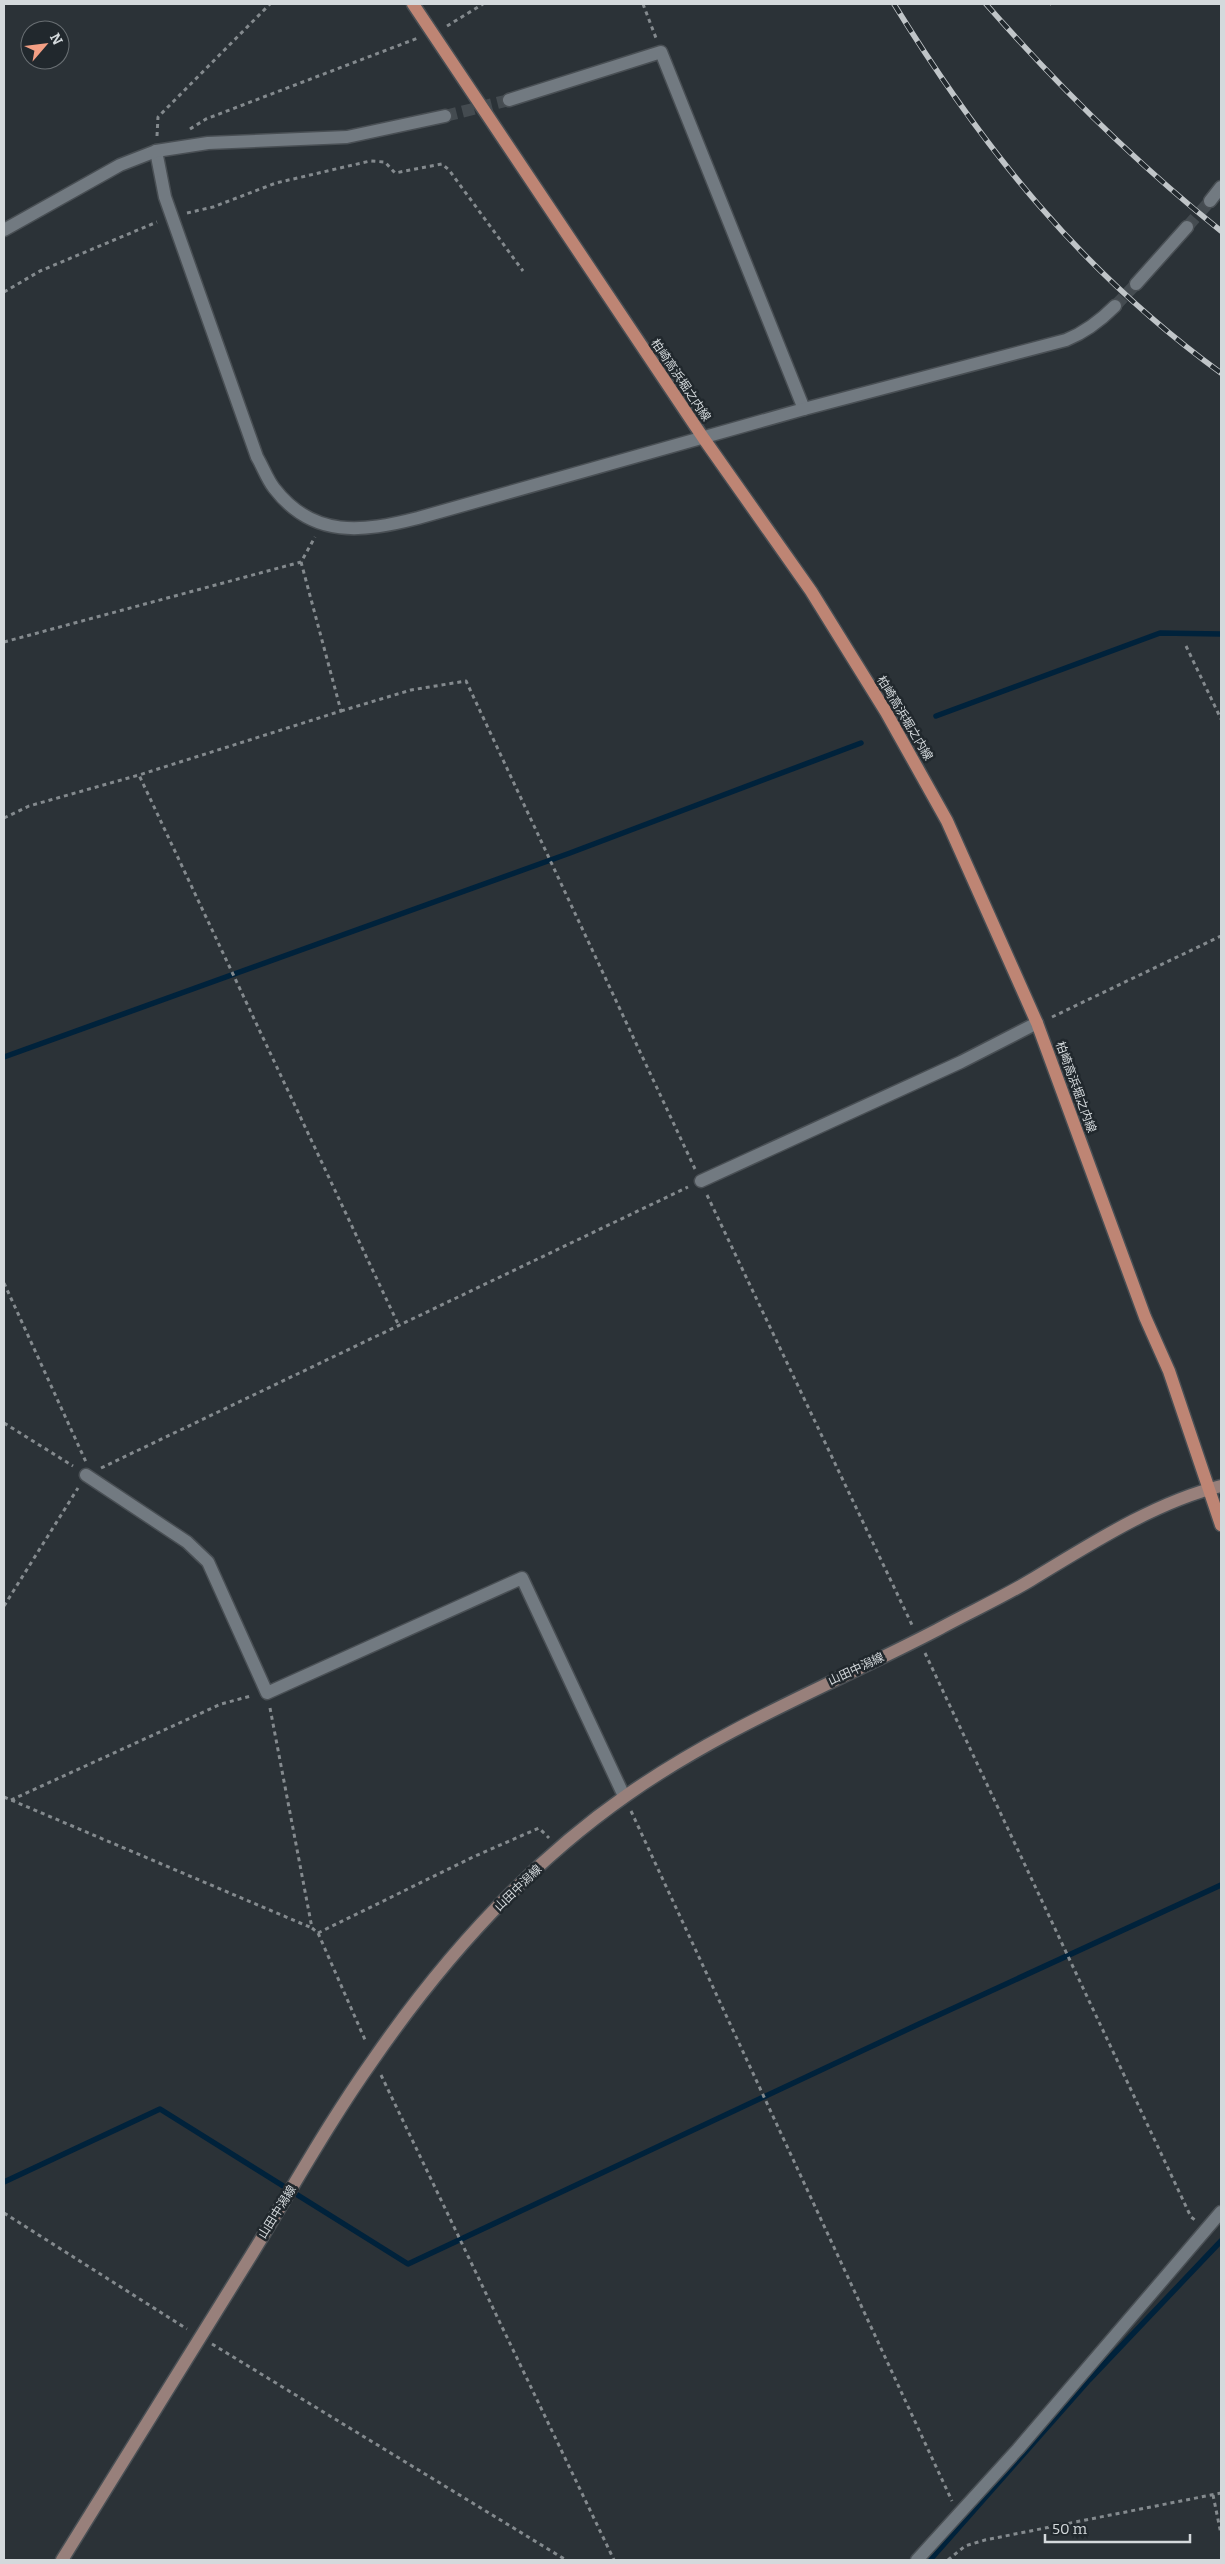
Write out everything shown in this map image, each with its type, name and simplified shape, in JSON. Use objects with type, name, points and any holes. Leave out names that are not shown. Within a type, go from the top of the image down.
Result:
[{"type":"main road","name":"柏崎高浜堀之内線","points":[[414,5],[704,438],[811,591],[852,655],[919,768],[947,820],[1038,1023],[1145,1317],[1169,1371],[1221,1525]]},
{"type":"main road","name":"山田中潟線","points":[[62,2560],[373,2059],[451,1959],[482,1924],[558,1850],[624,1796],[736,1727],[919,1639],[1028,1582],[1084,1546],[1186,1497],[1221,1486]]},
{"type":"street","points":[[510,100],[661,52],[804,409]]},
{"type":"street","points":[[4,230],[120,165],[156,151],[208,143],[347,137],[445,116]]},
{"type":"street","points":[[156,151],[165,197],[257,457],[274,487],[293,508],[310,520],[352,529],[383,527],[804,409],[1066,340],[1081,334],[1115,306]]},
{"type":"street","points":[[1210,200],[1221,187]]},
{"type":"street","points":[[1136,284],[1187,227]]},
{"type":"street","points":[[700,1181],[961,1062],[1038,1023]]},
{"type":"street","points":[[86,1475],[187,1542],[208,1562],[267,1693],[522,1578],[624,1796]]},
{"type":"street","points":[[917,2560],[1018,2449],[1221,2212]]},
{"type":"path","points":[[156,151],[158,117],[270,4]]},
{"type":"path","points":[[447,26],[483,4]]},
{"type":"path","points":[[643,4],[661,52]]},
{"type":"path","points":[[189,130],[206,119],[418,38]]},
{"type":"path","points":[[4,292],[40,271],[173,217],[213,207],[276,183],[370,162],[385,162],[395,173],[442,164],[449,170],[523,270]]},
{"type":"path","points":[[4,642],[301,562],[323,524]]},
{"type":"path","points":[[301,562],[341,711]]},
{"type":"path","points":[[1186,646],[1221,719]]},
{"type":"path","points":[[4,818],[29,806],[140,775],[411,690],[466,681],[700,1181],[919,1639],[1191,2217],[1207,2228]]},
{"type":"path","points":[[140,775],[399,1326]]},
{"type":"path","points":[[1038,1023],[1221,936]]},
{"type":"path","points":[[86,1475],[700,1181]]},
{"type":"path","points":[[4,1283],[86,1458],[86,1475],[4,1606]]},
{"type":"path","points":[[4,1423],[86,1475]]},
{"type":"path","points":[[11,1800],[220,1704],[239,1698],[267,1693],[312,1928]]},
{"type":"path","points":[[624,1796],[958,2513]]},
{"type":"path","points":[[4,1797],[312,1928],[318,1933],[373,2059],[614,2560]]},
{"type":"path","points":[[318,1933],[473,1857],[539,1828],[544,1831],[558,1850]]},
{"type":"path","points":[[4,2213],[200,2337],[566,2560]]},
{"type":"path","points":[[948,2560],[965,2546],[985,2540],[1221,2493]]},
{"type":"path","points":[[1213,2495],[1221,2534]]},
{"type":"waterway","points":[[936,716],[1160,633],[1221,634]]},
{"type":"waterway","points":[[4,1057],[570,853],[861,743]]},
{"type":"waterway","points":[[4,2182],[160,2109],[408,2264],[919,2024],[1221,1885]]},
{"type":"waterway","points":[[930,2560],[1089,2380],[1221,2241]]},
{"type":"tunnel","points":[[445,116],[509,100]]},
{"type":"tunnel","points":[[1187,227],[1210,201]]},
{"type":"tunnel","points":[[1115,306],[1136,284]]},
{"type":"railway","points":[[894,4],[963,109],[1039,205],[1080,250],[1124,293],[1170,334],[1221,373]]},
{"type":"railway","points":[[986,4],[1069,94],[1158,178],[1221,231]]}]
